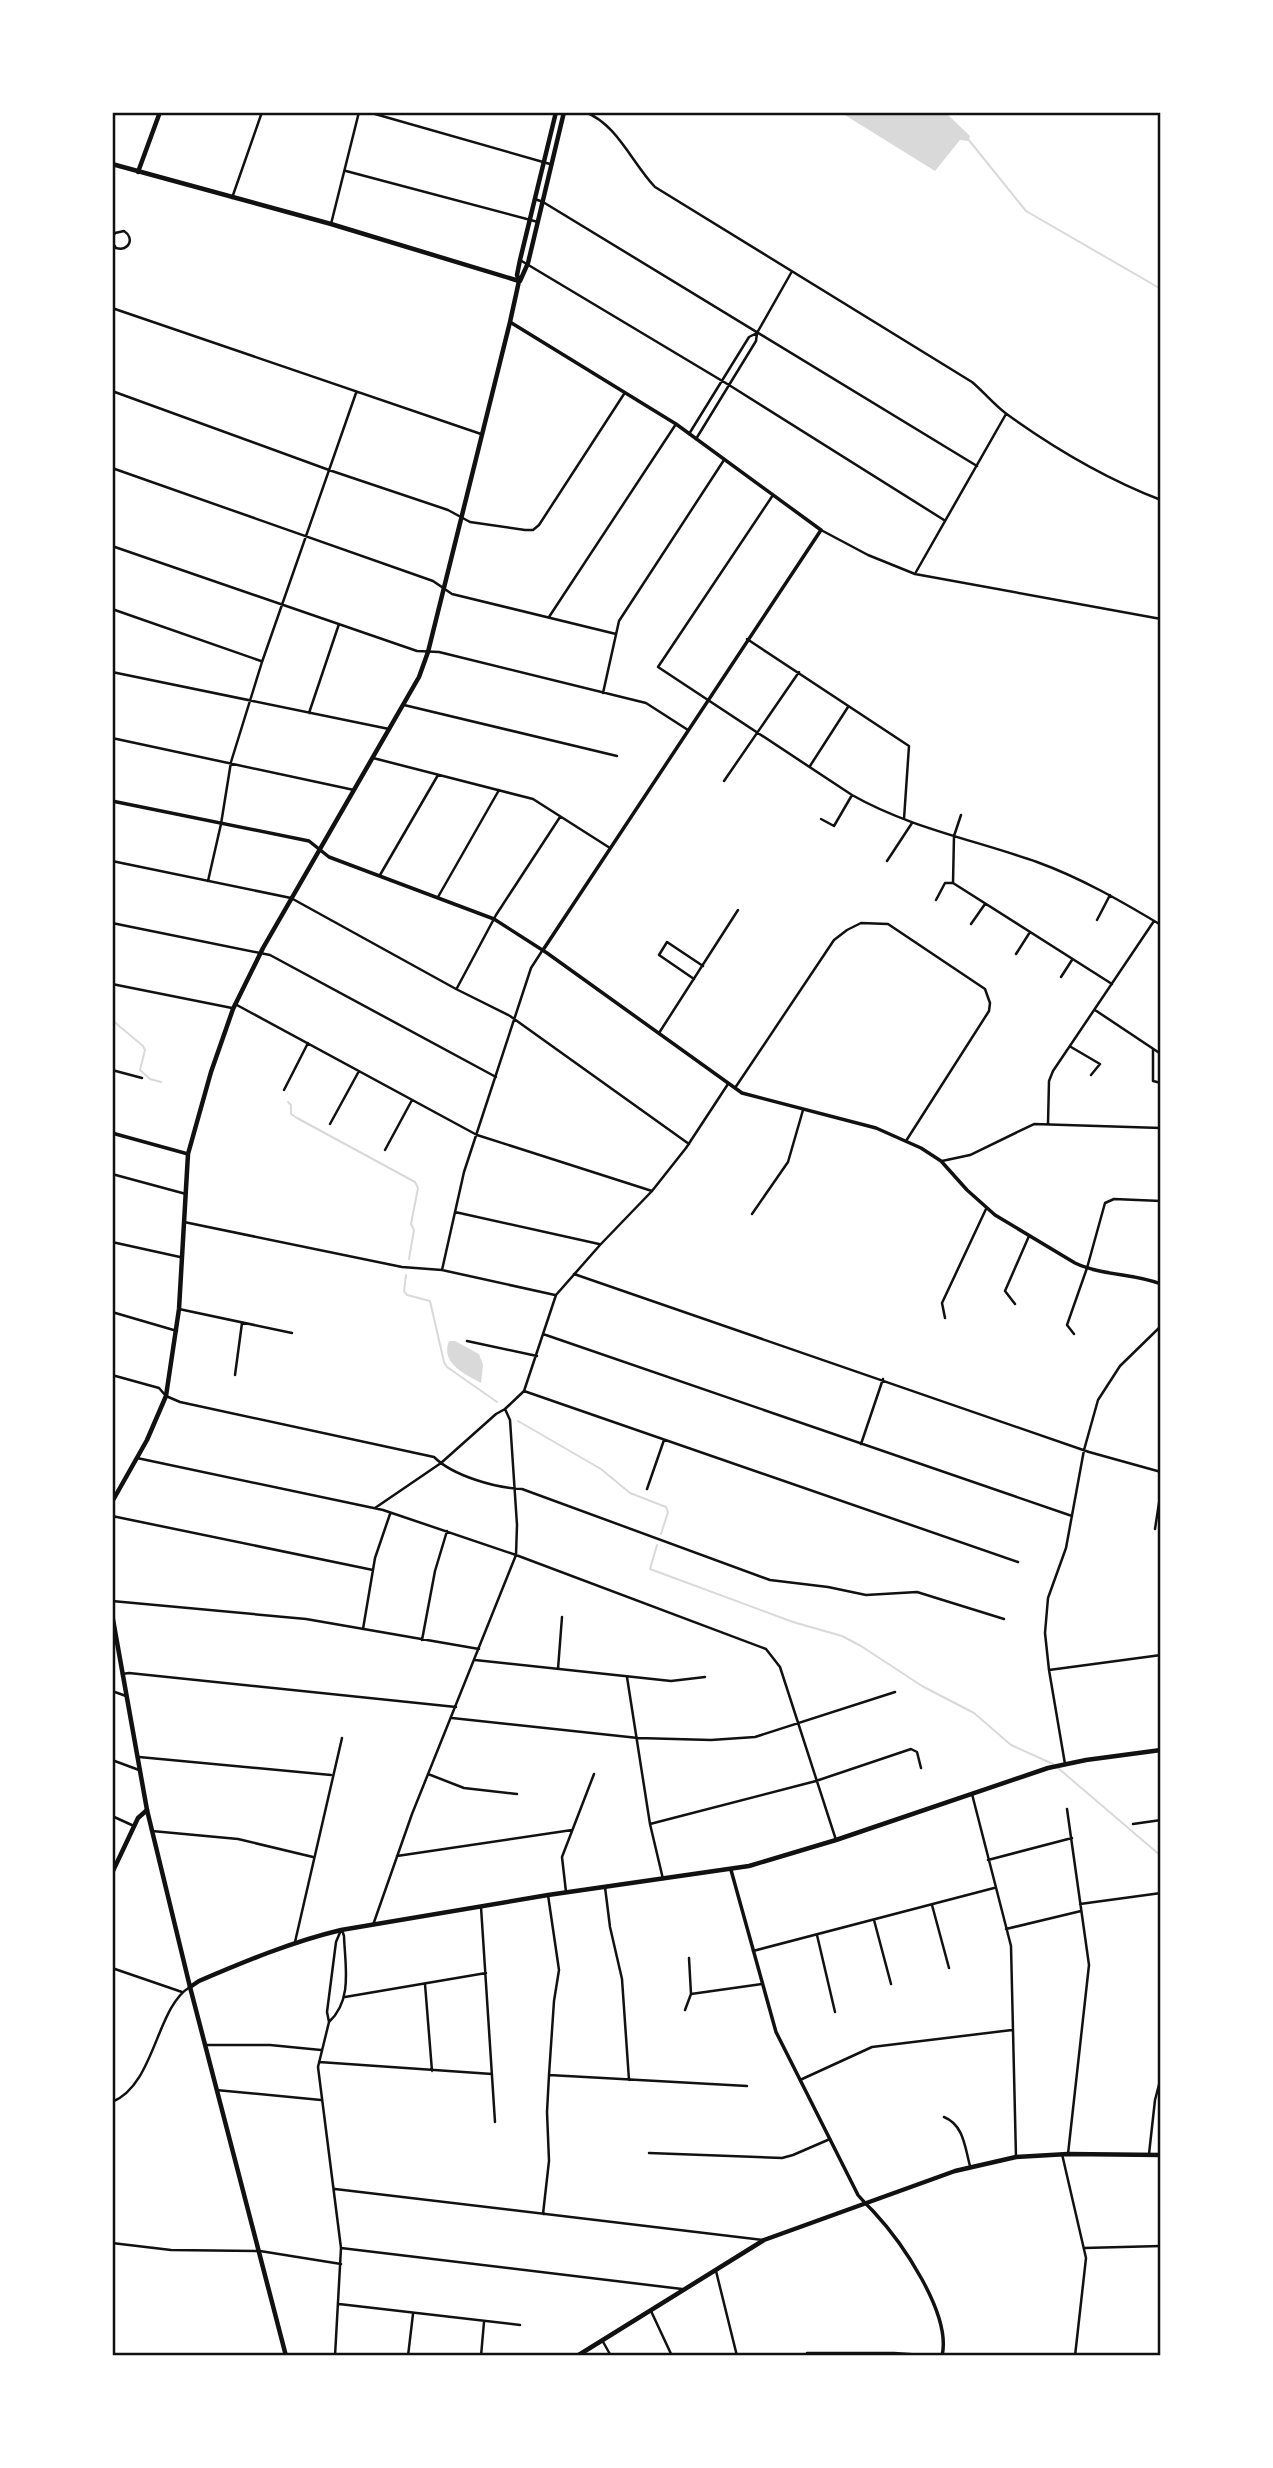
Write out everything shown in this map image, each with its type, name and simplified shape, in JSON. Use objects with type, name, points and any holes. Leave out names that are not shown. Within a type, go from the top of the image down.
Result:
[{"type":"main road","points":[[138,172],[160,112]]},
{"type":"main road","points":[[112,1502],[156,1422],[166,1395],[177,1331],[188,1154],[211,1073],[234,1007],[291,898],[404,705],[419,677],[428,652],[510,322],[519,281],[517,275],[520,260],[556,112]]},
{"type":"main road","points":[[519,281],[528,263],[564,112]]},
{"type":"main road","points":[[550,135],[558,138]]},
{"type":"main road","points":[[112,164],[331,224],[519,281]]},
{"type":"main road","points":[[112,1614],[147,1810],[216,2090],[286,2356]]},
{"type":"main road","points":[[190,1987],[198,1981],[295,1942],[341,1930],[566,1892],[731,1870],[836,1840],[1048,1768],[1161,1750]]},
{"type":"main road","points":[[112,1872],[140,1814],[147,1810]]},
{"type":"main road","points":[[577,2356],[764,2240],[864,2202],[970,2166],[1016,2157],[1065,2154],[1161,2155]]},
{"type":"street","points":[[232,198],[262,112]]},
{"type":"street","points":[[331,224],[359,112]]},
{"type":"street","points":[[368,112],[552,164]]},
{"type":"street","points":[[585,112],[611,129],[641,173],[655,187],[972,382],[1006,414],[1127,487],[1161,500]]},
{"type":"street","points":[[346,171],[538,222]]},
{"type":"street","points":[[535,199],[977,466]]},
{"type":"street","points":[[127,232],[130,237],[130,244],[126,248],[120,249],[112,244],[115,233],[127,232]]},
{"type":"street","points":[[520,260],[729,385],[944,520]]},
{"type":"street","points":[[696,439],[756,341],[757,333],[792,271]]},
{"type":"street","points":[[112,308],[481,434]]},
{"type":"street","points":[[510,322],[676,424],[821,530],[868,555],[915,574],[1161,619]]},
{"type":"street","points":[[689,434],[749,337],[757,333]]},
{"type":"street","points":[[112,391],[448,510],[472,522],[533,530],[539,525],[625,392]]},
{"type":"street","points":[[208,881],[231,762],[262,662],[356,393]]},
{"type":"street","points":[[915,574],[1006,414]]},
{"type":"street","points":[[549,618],[676,424]]},
{"type":"street","points":[[603,693],[619,621],[725,459]]},
{"type":"street","points":[[112,468],[433,581],[457,595],[616,634]]},
{"type":"street","points":[[773,495],[658,667],[881,812],[1048,866],[1110,895],[1161,925]]},
{"type":"street","points":[[442,1270],[464,1172],[531,968],[821,530]]},
{"type":"street","points":[[112,546],[416,651],[438,652],[646,703],[688,730]]},
{"type":"street","points":[[112,610],[262,662]]},
{"type":"street","points":[[309,713],[339,624]]},
{"type":"street","points":[[747,639],[909,746],[904,820]]},
{"type":"street","points":[[112,672],[389,729]]},
{"type":"street","points":[[724,781],[799,672]]},
{"type":"street","points":[[404,705],[617,756]]},
{"type":"street","points":[[810,766],[848,706]]},
{"type":"street","points":[[112,738],[354,790]]},
{"type":"street","points":[[373,758],[533,799],[610,848]]},
{"type":"street","points":[[380,875],[438,775]]},
{"type":"street","points":[[437,898],[499,790]]},
{"type":"street","points":[[821,818],[834,826],[852,795]]},
{"type":"street","points":[[112,801],[309,841],[329,857],[494,919],[543,950],[735,1088],[755,1098],[876,1128],[906,1141],[942,1161],[986,1209],[1029,1236],[1087,1268],[1161,1284]]},
{"type":"street","points":[[953,883],[954,836],[961,815]]},
{"type":"street","points":[[456,989],[494,919],[560,817]]},
{"type":"street","points":[[887,860],[912,822]]},
{"type":"street","points":[[112,861],[291,898],[515,1020],[689,1144]]},
{"type":"street","points":[[936,900],[945,884],[953,883],[1112,984]]},
{"type":"street","points":[[1097,920],[1110,895]]},
{"type":"street","points":[[971,924],[985,904]]},
{"type":"street","points":[[659,1033],[738,910]]},
{"type":"street","points":[[1048,1124],[1049,1082],[1053,1071],[1154,921]]},
{"type":"street","points":[[112,923],[272,956],[496,1077]]},
{"type":"street","points":[[735,1088],[834,940],[861,923],[888,923],[985,989],[990,1003],[989,1011],[906,1141]]},
{"type":"street","points":[[1016,954],[1030,932]]},
{"type":"street","points":[[694,979],[659,955],[667,942],[703,966]]},
{"type":"street","points":[[1061,977],[1072,960]]},
{"type":"street","points":[[112,984],[234,1007],[308,1043],[477,1135],[652,1191]]},
{"type":"street","points":[[1095,1010],[1161,1054]]},
{"type":"street","points":[[284,1090],[308,1043]]},
{"type":"street","points":[[1071,1047],[1100,1064],[1091,1075]]},
{"type":"street","points":[[1153,1049],[1153,1081],[1161,1083]]},
{"type":"street","points":[[112,1070],[142,1078]]},
{"type":"street","points":[[330,1124],[359,1071]]},
{"type":"street","points":[[375,1508],[441,1463],[524,1391],[556,1295],[652,1191],[689,1144],[729,1083]]},
{"type":"street","points":[[385,1150],[412,1100]]},
{"type":"street","points":[[752,1214],[788,1162],[803,1110]]},
{"type":"street","points":[[942,1161],[979,1151],[1028,1125],[1161,1128]]},
{"type":"street","points":[[112,1133],[188,1154]]},
{"type":"street","points":[[112,1174],[186,1194]]},
{"type":"street","points":[[1074,1334],[1067,1325],[1107,1200],[1161,1201]]},
{"type":"street","points":[[945,1318],[942,1303],[986,1209]]},
{"type":"street","points":[[455,1212],[600,1245]]},
{"type":"street","points":[[184,1222],[402,1267],[442,1270],[556,1295]]},
{"type":"street","points":[[1015,1304],[1005,1291],[1029,1236]]},
{"type":"street","points":[[112,1242],[182,1258]]},
{"type":"street","points":[[574,1274],[1084,1450],[1161,1472]]},
{"type":"street","points":[[179,1309],[292,1333]]},
{"type":"street","points":[[112,1312],[177,1331]]},
{"type":"street","points":[[235,1375],[242,1323]]},
{"type":"street","points":[[1063,1765],[1045,1633],[1048,1598],[1066,1548],[1084,1450],[1098,1400],[1112,1376],[1161,1326]]},
{"type":"street","points":[[543,1334],[1072,1516]]},
{"type":"street","points":[[467,1341],[537,1356]]},
{"type":"street","points":[[112,1375],[159,1388],[180,1402],[227,1414],[435,1457],[446,1468],[505,1489],[522,1489],[770,1580],[866,1595],[918,1592],[1004,1619]]},
{"type":"street","points":[[861,1444],[883,1379]]},
{"type":"street","points":[[524,1391],[1018,1562]]},
{"type":"street","points":[[373,1925],[428,1774],[516,1555],[510,1420],[505,1409]]},
{"type":"street","points":[[647,1489],[664,1440]]},
{"type":"street","points":[[136,1458],[375,1508],[516,1555],[766,1649],[775,1658],[836,1840]]},
{"type":"street","points":[[1155,1529],[1161,1490]]},
{"type":"street","points":[[363,1629],[373,1570],[390,1513]]},
{"type":"street","points":[[112,1516],[373,1570]]},
{"type":"street","points":[[422,1640],[435,1571],[447,1531]]},
{"type":"street","points":[[112,1601],[292,1618],[479,1649]]},
{"type":"street","points":[[558,1669],[562,1618]]},
{"type":"street","points":[[1049,1670],[1161,1655]]},
{"type":"street","points":[[475,1660],[671,1681],[705,1677]]},
{"type":"street","points":[[122,1674],[456,1707]]},
{"type":"street","points":[[627,1677],[650,1824],[663,1879]]},
{"type":"street","points":[[112,1691],[126,1696]]},
{"type":"street","points":[[452,1718],[638,1738],[737,1740],[755,1737],[895,1692]]},
{"type":"street","points":[[295,1942],[342,1738]]},
{"type":"street","points":[[650,1824],[816,1781],[911,1749],[915,1750],[921,1768]]},
{"type":"street","points":[[136,1757],[333,1776]]},
{"type":"street","points":[[112,1760],[138,1770]]},
{"type":"street","points":[[428,1774],[464,1788],[517,1794]]},
{"type":"street","points":[[566,1892],[561,1861],[594,1774]]},
{"type":"street","points":[[972,1793],[1013,1961],[1016,2157]]},
{"type":"street","points":[[1068,1809],[1089,1965],[1065,2154],[1085,2264],[1075,2356]]},
{"type":"street","points":[[112,1816],[134,1826]]},
{"type":"street","points":[[1133,1824],[1161,1820]]},
{"type":"street","points":[[397,1856],[572,1829]]},
{"type":"street","points":[[152,1831],[238,1839],[313,1857]]},
{"type":"street","points":[[988,1860],[1072,1838]]},
{"type":"street","points":[[731,1870],[776,2032],[864,2202],[922,2279],[943,2332],[940,2356],[807,2353]]},
{"type":"street","points":[[605,1887],[610,1927],[622,1979],[629,2080]]},
{"type":"street","points":[[753,1951],[995,1888]]},
{"type":"street","points":[[1080,1904],[1161,1893]]},
{"type":"street","points":[[543,2214],[549,2161],[549,2076],[559,1970],[548,1895]]},
{"type":"street","points":[[932,1905],[949,1968]]},
{"type":"street","points":[[481,1906],[495,2122]]},
{"type":"street","points":[[1006,1929],[1081,1911]]},
{"type":"street","points":[[874,1920],[891,1984]]},
{"type":"street","points":[[329,2022],[337,2014],[345,1997],[344,1936],[341,1930]]},
{"type":"street","points":[[335,2356],[340,2304],[341,2248],[319,2062],[329,2022],[327,2012],[336,1942],[341,1930]]},
{"type":"street","points":[[817,1935],[835,2012]]},
{"type":"street","points":[[685,2010],[691,1994],[689,1958]]},
{"type":"street","points":[[112,1968],[182,1992]]},
{"type":"street","points":[[345,1997],[486,1973]]},
{"type":"street","points":[[425,1984],[432,2071]]},
{"type":"street","points":[[691,1994],[762,1984]]},
{"type":"street","points":[[112,2102],[122,2097],[135,2082],[152,2053],[176,1999],[190,1987]]},
{"type":"street","points":[[800,2080],[872,2047],[1013,2030]]},
{"type":"street","points":[[205,2045],[270,2045],[321,2050]]},
{"type":"street","points":[[319,2062],[492,2074]]},
{"type":"street","points":[[549,2076],[747,2086]]},
{"type":"street","points":[[1149,2154],[1155,2100],[1161,2077]]},
{"type":"street","points":[[216,2090],[322,2100]]},
{"type":"street","points":[[944,2117],[959,2127],[970,2166]]},
{"type":"street","points":[[649,2153],[782,2158],[830,2139]]},
{"type":"street","points":[[335,2189],[764,2240]]},
{"type":"street","points":[[112,2243],[172,2250],[260,2251],[341,2264]]},
{"type":"street","points":[[1084,2248],[1161,2246]]},
{"type":"street","points":[[341,2248],[685,2289]]},
{"type":"street","points":[[716,2270],[737,2356]]},
{"type":"street","points":[[340,2304],[520,2325]]},
{"type":"street","points":[[651,2311],[672,2356]]},
{"type":"street","points":[[408,2356],[413,2313]]},
{"type":"street","points":[[481,2356],[484,2322]]},
{"type":"street","points":[[602,2340],[611,2356]]},
{"type":"shaded area","points":[[840,112],[945,112],[970,136],[968,141],[960,140],[935,171]]},
{"type":"shaded area","points":[[449,1341],[455,1341],[479,1354],[483,1365],[481,1383],[461,1372],[451,1362],[447,1349]]},
{"type":"waterway","points":[[968,139],[1026,211],[1161,289]]},
{"type":"waterway","points":[[112,1020],[143,1046],[145,1050],[140,1070],[150,1079],[161,1082]]},
{"type":"waterway","points":[[288,1102],[291,1105],[291,1114],[297,1118],[415,1182],[418,1188],[411,1224],[414,1230],[409,1259]]},
{"type":"waterway","points":[[406,1275],[404,1291],[407,1295],[430,1301],[447,1367],[497,1402]]},
{"type":"waterway","points":[[518,1421],[601,1469],[630,1493],[666,1507],[668,1512],[661,1534]]},
{"type":"waterway","points":[[657,1545],[650,1569],[793,1622],[842,1636],[922,1686],[974,1713],[1011,1745],[1053,1764]]},
{"type":"waterway","points":[[1058,1768],[1161,1856]]}]
